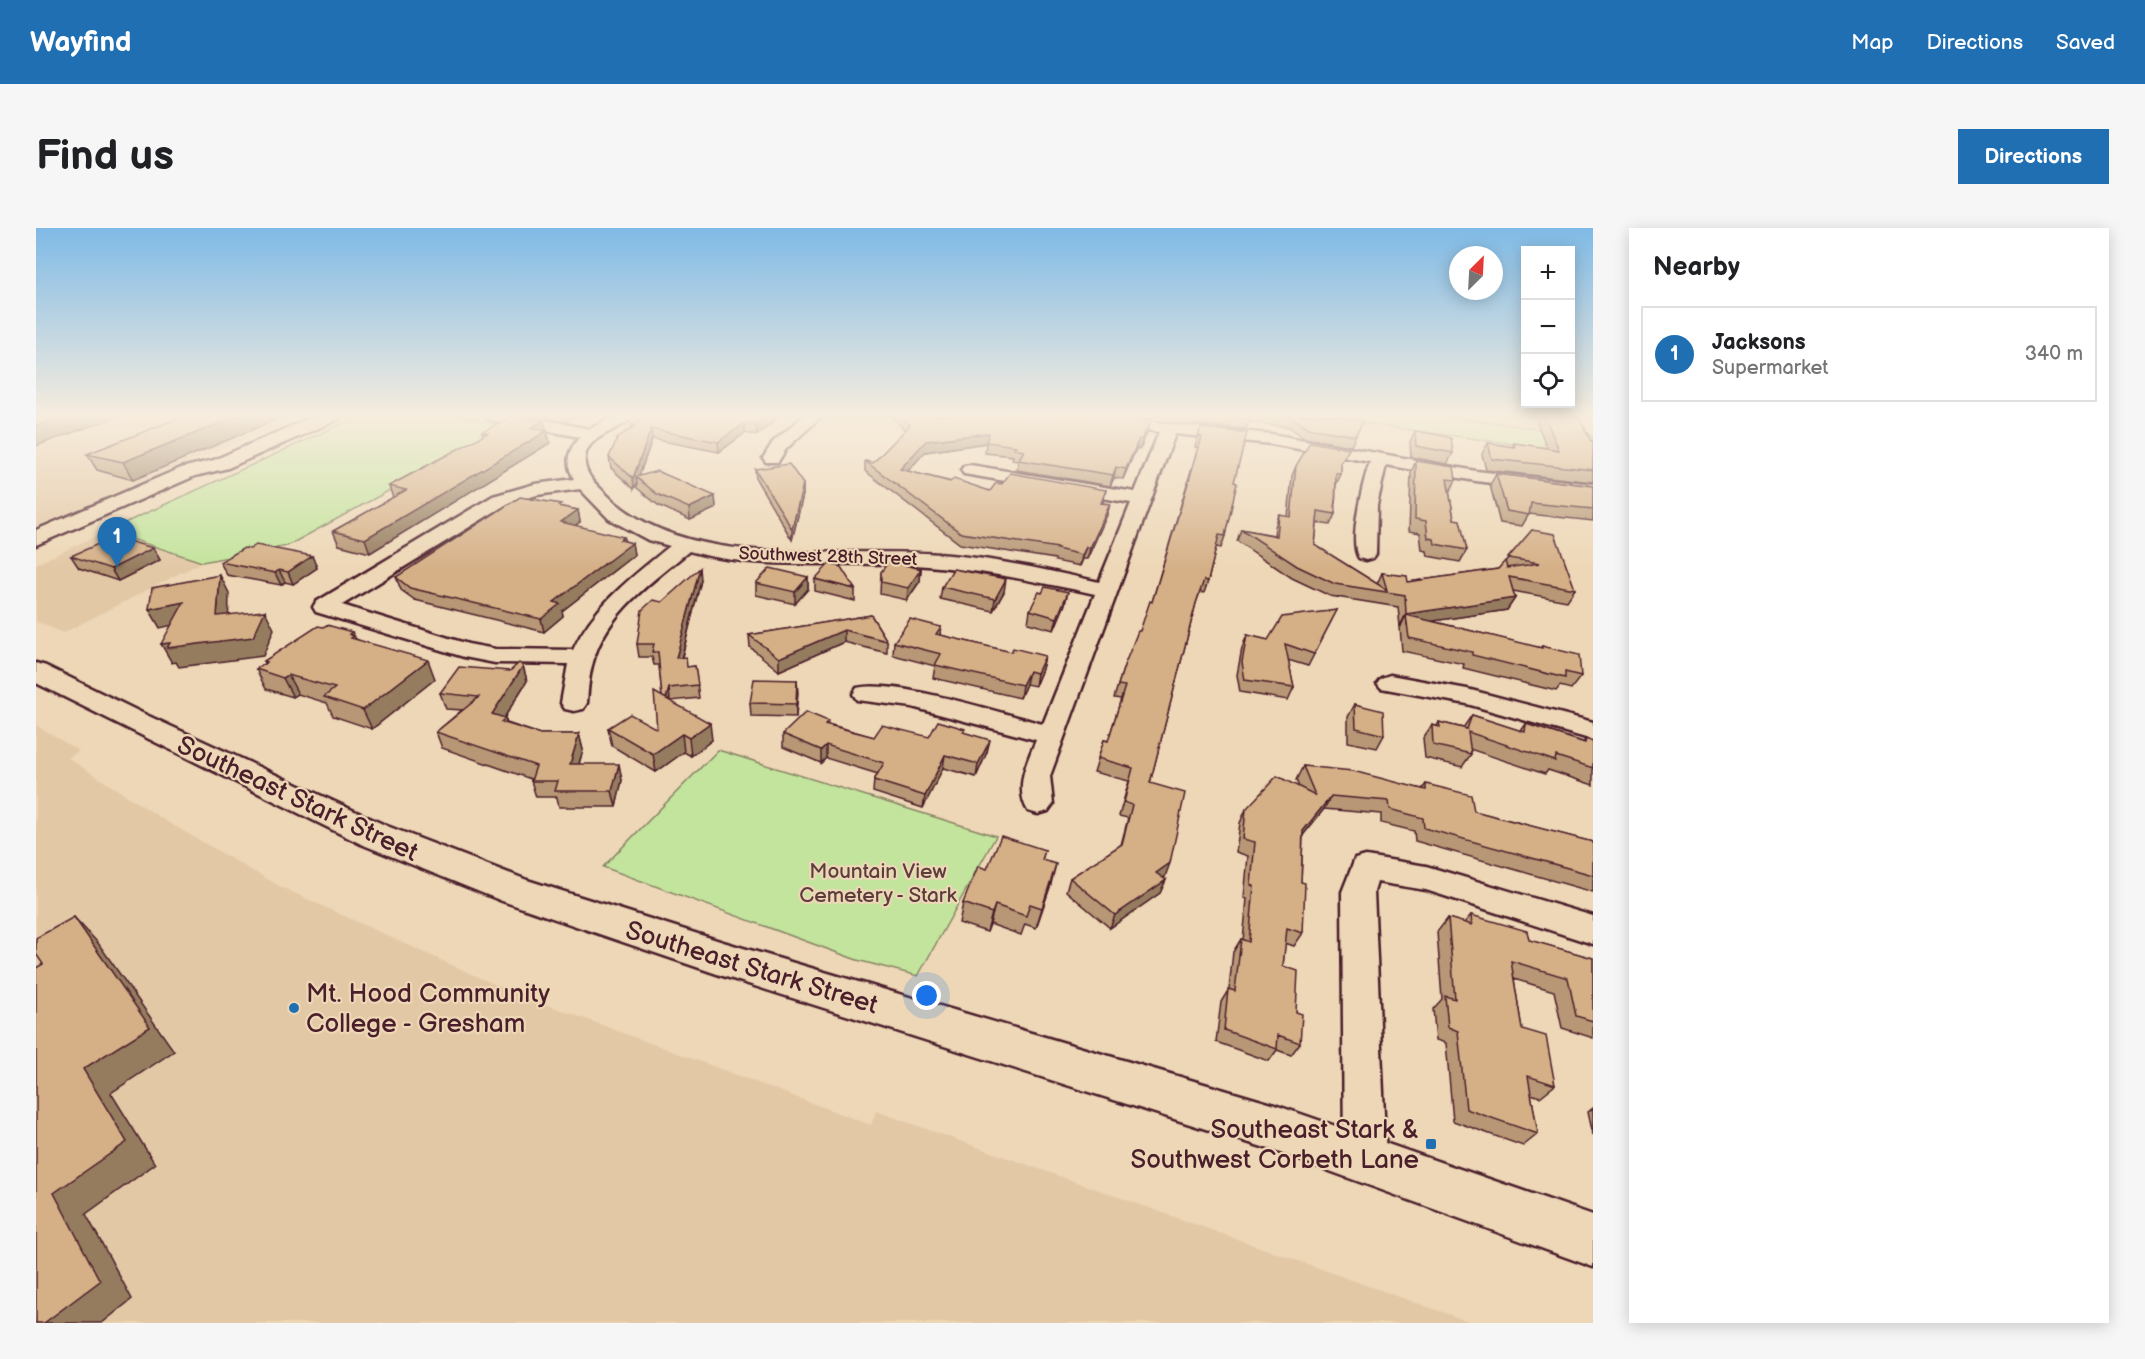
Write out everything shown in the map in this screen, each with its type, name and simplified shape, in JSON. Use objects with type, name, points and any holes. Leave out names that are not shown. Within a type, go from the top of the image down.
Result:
[{"type":"main road","points":[[36,538],[188,472],[213,466]]},
{"type":"main road","points":[[36,552],[207,476],[219,466]]},
{"type":"main road","name":"Southeast Stark Street","points":[[36,672],[130,720],[374,835],[516,891],[723,959],[1272,1126],[1593,1241]]},
{"type":"street","name":"Southwest 28th Street","points":[[576,466],[584,483],[606,508],[643,529],[685,544],[770,557],[938,560],[1002,569],[1108,590]]},
{"type":"street","points":[[1038,804],[1036,776],[1155,466]]},
{"type":"street","points":[[1366,554],[1365,513],[1372,477],[1377,466]]},
{"type":"street","points":[[1423,466],[1476,476],[1593,490]]},
{"type":"street","points":[[970,470],[1142,500]]},
{"type":"street","points":[[581,657],[527,658],[495,656],[464,650],[324,607],[500,500],[535,490],[584,483]]},
{"type":"street","points":[[574,703],[581,657],[602,619],[619,600],[685,544]]},
{"type":"street","points":[[1390,683],[1437,688],[1514,707],[1593,731]]},
{"type":"street","points":[[867,694],[913,699],[1052,735]]},
{"type":"street","points":[[1365,1159],[1358,892],[1366,868],[1426,878],[1593,930]]},
{"type":"shaded area","points":[[36,466],[181,466],[36,527]]},
{"type":"shaded area","points":[[107,531],[202,562],[63,633],[36,621],[36,564]]},
{"type":"shaded area","name":"Mt. Hood Community College - Gresham","points":[[36,725],[79,751],[68,758],[169,823],[281,887],[502,988],[871,1125],[876,1111],[1473,1323],[36,1323]]},
{"type":"green space","points":[[249,466],[434,466],[287,546],[202,562],[107,531]]},
{"type":"green space","name":"Mountain View Cemetery - Stark","points":[[718,750],[996,836],[918,976],[857,960],[603,867]]},
{"type":"building","points":[[426,466],[488,466],[365,539],[333,531],[406,490],[389,486]]},
{"type":"building","points":[[619,466],[637,466],[633,478]]},
{"type":"building","points":[[790,466],[803,484],[792,529],[755,469]]},
{"type":"building","points":[[872,466],[903,466],[900,469],[950,482],[954,479],[990,491],[996,483],[1002,484],[1010,473],[1106,490],[1101,503],[1110,504],[1090,548],[1086,547],[1082,555],[1058,548],[961,533]]},
{"type":"building","points":[[1057,466],[1127,466],[1126,469],[1116,467],[1113,475]]},
{"type":"building","points":[[1193,466],[1238,466],[1234,482],[1237,483],[1225,536],[1219,535],[1208,581],[1204,580],[1196,603],[1150,783],[1185,793],[1170,863],[1156,873],[1166,880],[1115,915],[1070,878],[1122,844],[1132,805],[1124,802],[1133,768],[1098,758],[1104,740],[1108,741],[1125,686],[1118,685],[1124,666],[1138,631],[1140,631],[1150,601],[1152,602]]},
{"type":"building","points":[[1296,466],[1341,466],[1341,474],[1336,473],[1335,514],[1318,511],[1315,545],[1387,590],[1382,573],[1407,576],[1408,582],[1498,569],[1505,561],[1507,568],[1540,563],[1508,558],[1532,530],[1555,534],[1575,589],[1509,577],[1515,598],[1406,614],[1405,595],[1335,584],[1297,566],[1241,529],[1277,536],[1279,515],[1291,517]]},
{"type":"building","points":[[1416,466],[1454,467],[1456,480],[1447,479],[1454,519],[1460,520],[1467,550],[1435,544],[1434,539],[1428,538],[1426,521],[1415,519]]},
{"type":"building","points":[[1557,466],[1593,466],[1593,470]]},
{"type":"building","points":[[657,471],[715,496],[689,508],[657,494],[636,477]]},
{"type":"building","points":[[1496,474],[1593,486],[1593,509],[1531,503],[1529,515],[1507,511]]},
{"type":"building","points":[[520,497],[561,504],[558,506],[578,510],[561,522],[624,537],[620,540],[632,543],[554,602],[560,604],[541,619],[410,588],[396,577]]},
{"type":"building","points":[[114,537],[153,548],[111,569],[71,556]]},
{"type":"building","points":[[256,545],[312,556],[288,572],[279,570],[275,573],[220,562],[244,548],[250,549]]},
{"type":"building","points":[[889,561],[921,569],[908,588],[881,582],[881,572]]},
{"type":"building","points":[[829,564],[841,567],[855,589],[815,579]]},
{"type":"building","points":[[700,568],[676,658],[686,657],[687,667],[695,666],[698,685],[669,688],[666,699],[662,697],[658,652],[652,652],[654,644],[637,644],[642,610],[653,600],[662,602]]},
{"type":"building","points":[[770,568],[808,577],[795,592],[756,583]]},
{"type":"building","points":[[953,569],[1006,579],[995,599],[942,587]]},
{"type":"building","points":[[220,575],[217,616],[265,611],[253,637],[167,648],[170,643],[161,644],[184,602],[149,609],[152,588]]},
{"type":"building","points":[[1045,587],[1068,592],[1057,618],[1030,610],[1039,592],[1042,593]]},
{"type":"building","points":[[1337,610],[1314,654],[1285,644],[1294,687],[1245,680],[1242,662],[1247,635],[1268,640],[1282,617]]},
{"type":"building","points":[[871,615],[887,641],[844,630],[779,658],[749,635]]},
{"type":"building","points":[[1406,615],[1579,655],[1581,676],[1565,672],[1565,678],[1472,655],[1472,652],[1409,638]]},
{"type":"building","points":[[910,619],[941,627],[936,634],[1011,652],[1013,648],[1045,656],[1037,673],[1029,671],[1022,685],[935,665],[941,654],[894,642]]},
{"type":"building","points":[[327,625],[352,632],[349,634],[354,636],[351,638],[428,660],[363,710],[324,697],[335,688],[288,675],[283,678],[256,669],[267,662],[264,661],[318,626]]},
{"type":"building","points":[[519,663],[523,666],[492,714],[505,718],[501,722],[540,734],[579,734],[570,764],[619,764],[612,791],[555,791],[558,781],[531,781],[536,766],[436,732],[479,697],[440,693],[459,667],[510,671]]},
{"type":"building","points":[[754,679],[797,680],[796,704],[750,703]]},
{"type":"building","points":[[654,692],[710,723],[689,738],[682,734],[653,754],[608,728],[630,714],[657,729]]},
{"type":"building","points":[[1355,704],[1383,711],[1384,735],[1356,728]]},
{"type":"building","points":[[806,712],[828,721],[825,724],[874,737],[882,725],[929,737],[938,721],[990,740],[978,764],[945,755],[925,796],[874,780],[884,763],[826,745],[821,750],[783,734]]},
{"type":"building","points":[[1472,715],[1525,732],[1526,724],[1585,743],[1586,739],[1593,742],[1593,768],[1556,756],[1555,761],[1468,732],[1471,754],[1433,745],[1432,725],[1440,727],[1439,722],[1467,729]]},
{"type":"building","points":[[1303,766],[1353,771],[1426,790],[1426,784],[1471,795],[1474,811],[1593,842],[1593,875],[1424,828],[1423,818],[1390,809],[1389,801],[1331,796],[1303,831],[1301,882],[1305,883],[1303,933],[1287,928],[1283,966],[1298,971],[1296,1012],[1302,1014],[1300,1043],[1278,1035],[1277,1049],[1224,1030],[1228,989],[1235,991],[1241,939],[1249,942],[1255,842],[1243,839],[1246,809],[1277,776],[1315,795]]},
{"type":"building","points":[[1001,836],[1045,850],[1042,860],[1056,864],[1042,908],[1030,904],[1026,916],[995,905],[992,913],[963,903],[978,866],[987,869]]},
{"type":"building","points":[[1471,915],[1527,931],[1529,940],[1593,958],[1593,1021],[1576,1016],[1568,978],[1511,961],[1522,1029],[1546,1036],[1555,1085],[1528,1076],[1538,1134],[1466,1109],[1458,1031],[1448,1027],[1445,996],[1455,999],[1448,918],[1472,925]]},
{"type":"building","points":[[74,917],[150,1027],[83,1069],[127,1142],[54,1193],[100,1281],[44,1323],[36,1323],[36,968],[43,964],[36,954],[36,938]]},
{"type":"place","name":"Jacksons","points":[[117,567]]},
{"type":"place","name":"Mt. Hood Community College - Gresham","points":[[294,1008]]},
{"type":"place","name":"Southeast Stark & Southwest Corbeth Lane","points":[[1431,1144]]}]
